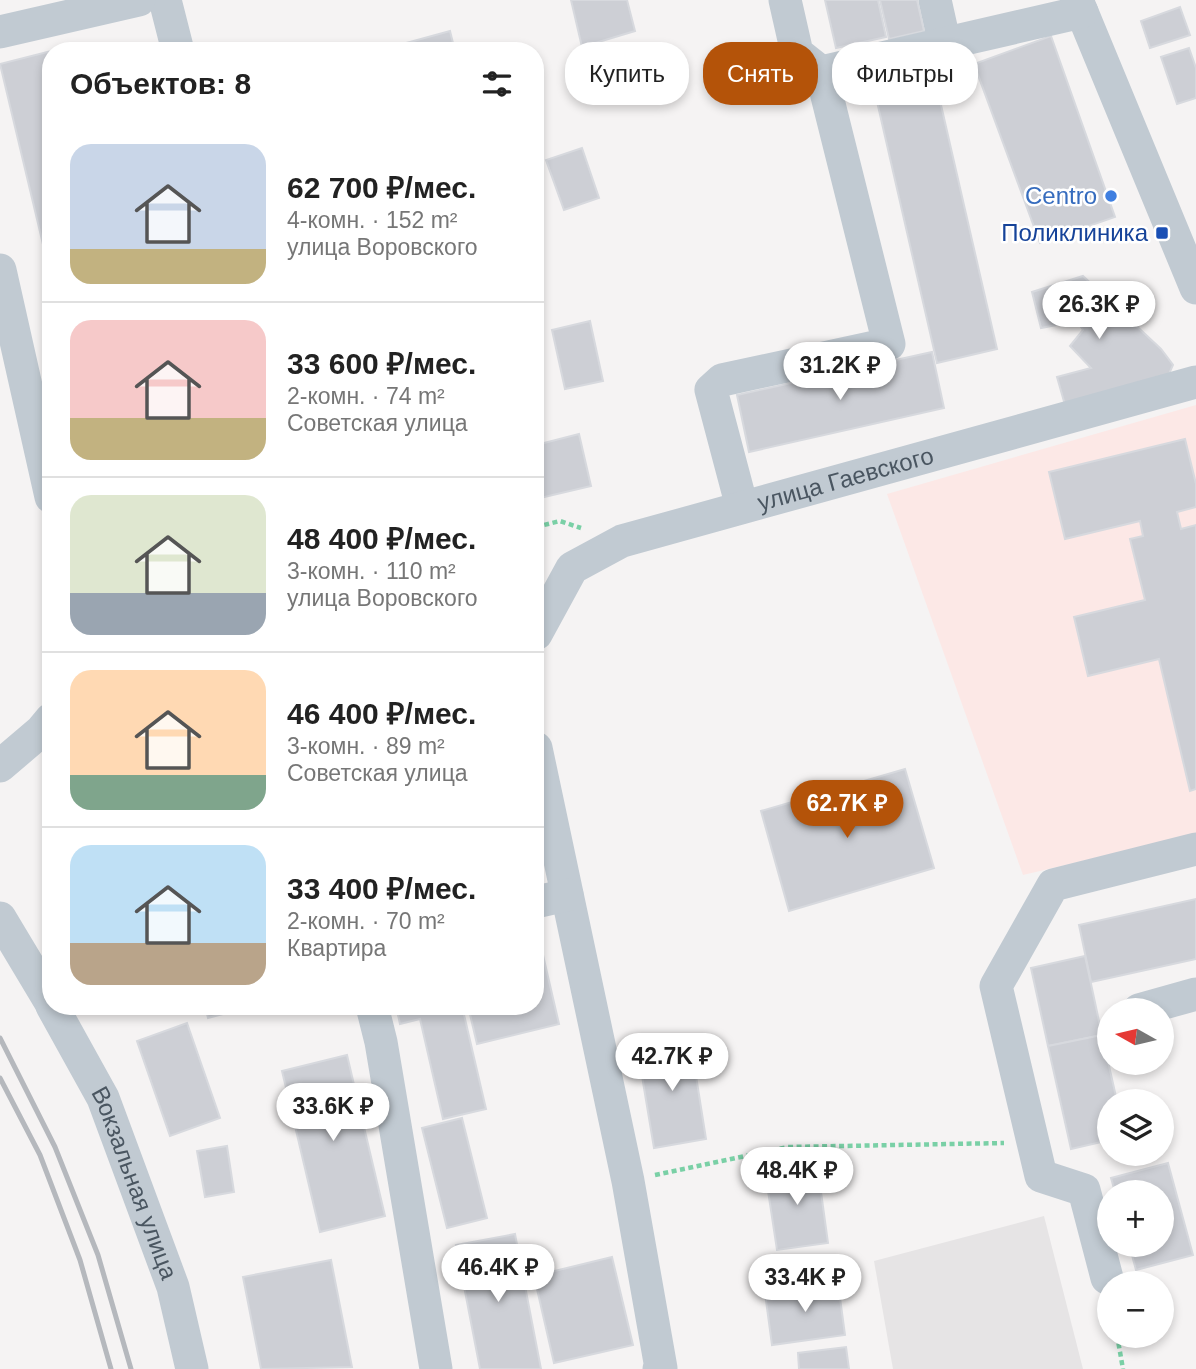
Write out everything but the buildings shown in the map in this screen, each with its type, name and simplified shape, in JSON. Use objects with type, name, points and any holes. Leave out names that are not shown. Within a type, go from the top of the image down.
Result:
[{"type":"street","points":[[0,32],[139,0]]},
{"type":"street","points":[[165,0],[176,42]]},
{"type":"street","points":[[742,507],[711,390],[722,380],[888,344],[821,72],[797,53],[785,0]]},
{"type":"street","points":[[935,0],[944,42]]},
{"type":"street","points":[[955,42],[1080,6],[1196,288]]},
{"type":"street","points":[[821,72],[832,70]]},
{"type":"street","points":[[0,270],[42,457]]},
{"type":"street","name":"улица Гаевского","points":[[544,619],[572,568],[622,541],[1196,382]]},
{"type":"street","points":[[0,766],[42,731]]},
{"type":"street","points":[[544,829],[551,899],[628,1181],[661,1368],[659,1369]]},
{"type":"street","points":[[1105,1271],[1084,1190],[1041,1176],[996,986],[1053,885],[1196,849]]},
{"type":"street","name":"Вокзальная улица","points":[[0,918],[42,988]]},
{"type":"street","points":[[1174,1000],[1196,994]]},
{"type":"street","name":"Вокзальная улица","points":[[57,1015],[103,1098],[173,1287],[192,1369]]},
{"type":"street","points":[[374,1015],[436,1369]]},
{"type":"path","points":[[628,1181],[788,1147],[1033,1142]]},
{"type":"path","points":[[1119,1348],[1123,1369]]},
{"type":"shaded area","points":[[1196,405],[1196,834],[1023,875],[887,494]]},
{"type":"shaded area","points":[[1044,1216],[1083,1369],[893,1369],[874,1261]]},
{"type":"railway","points":[[0,1038],[55,1147],[98,1255],[131,1369]]},
{"type":"railway","points":[[0,1078],[40,1155],[80,1260],[111,1369]]},
{"type":"place","name":"Centro","points":[[1111,196]]},
{"type":"place","name":"Поликлиника","points":[[1162,233]]}]
